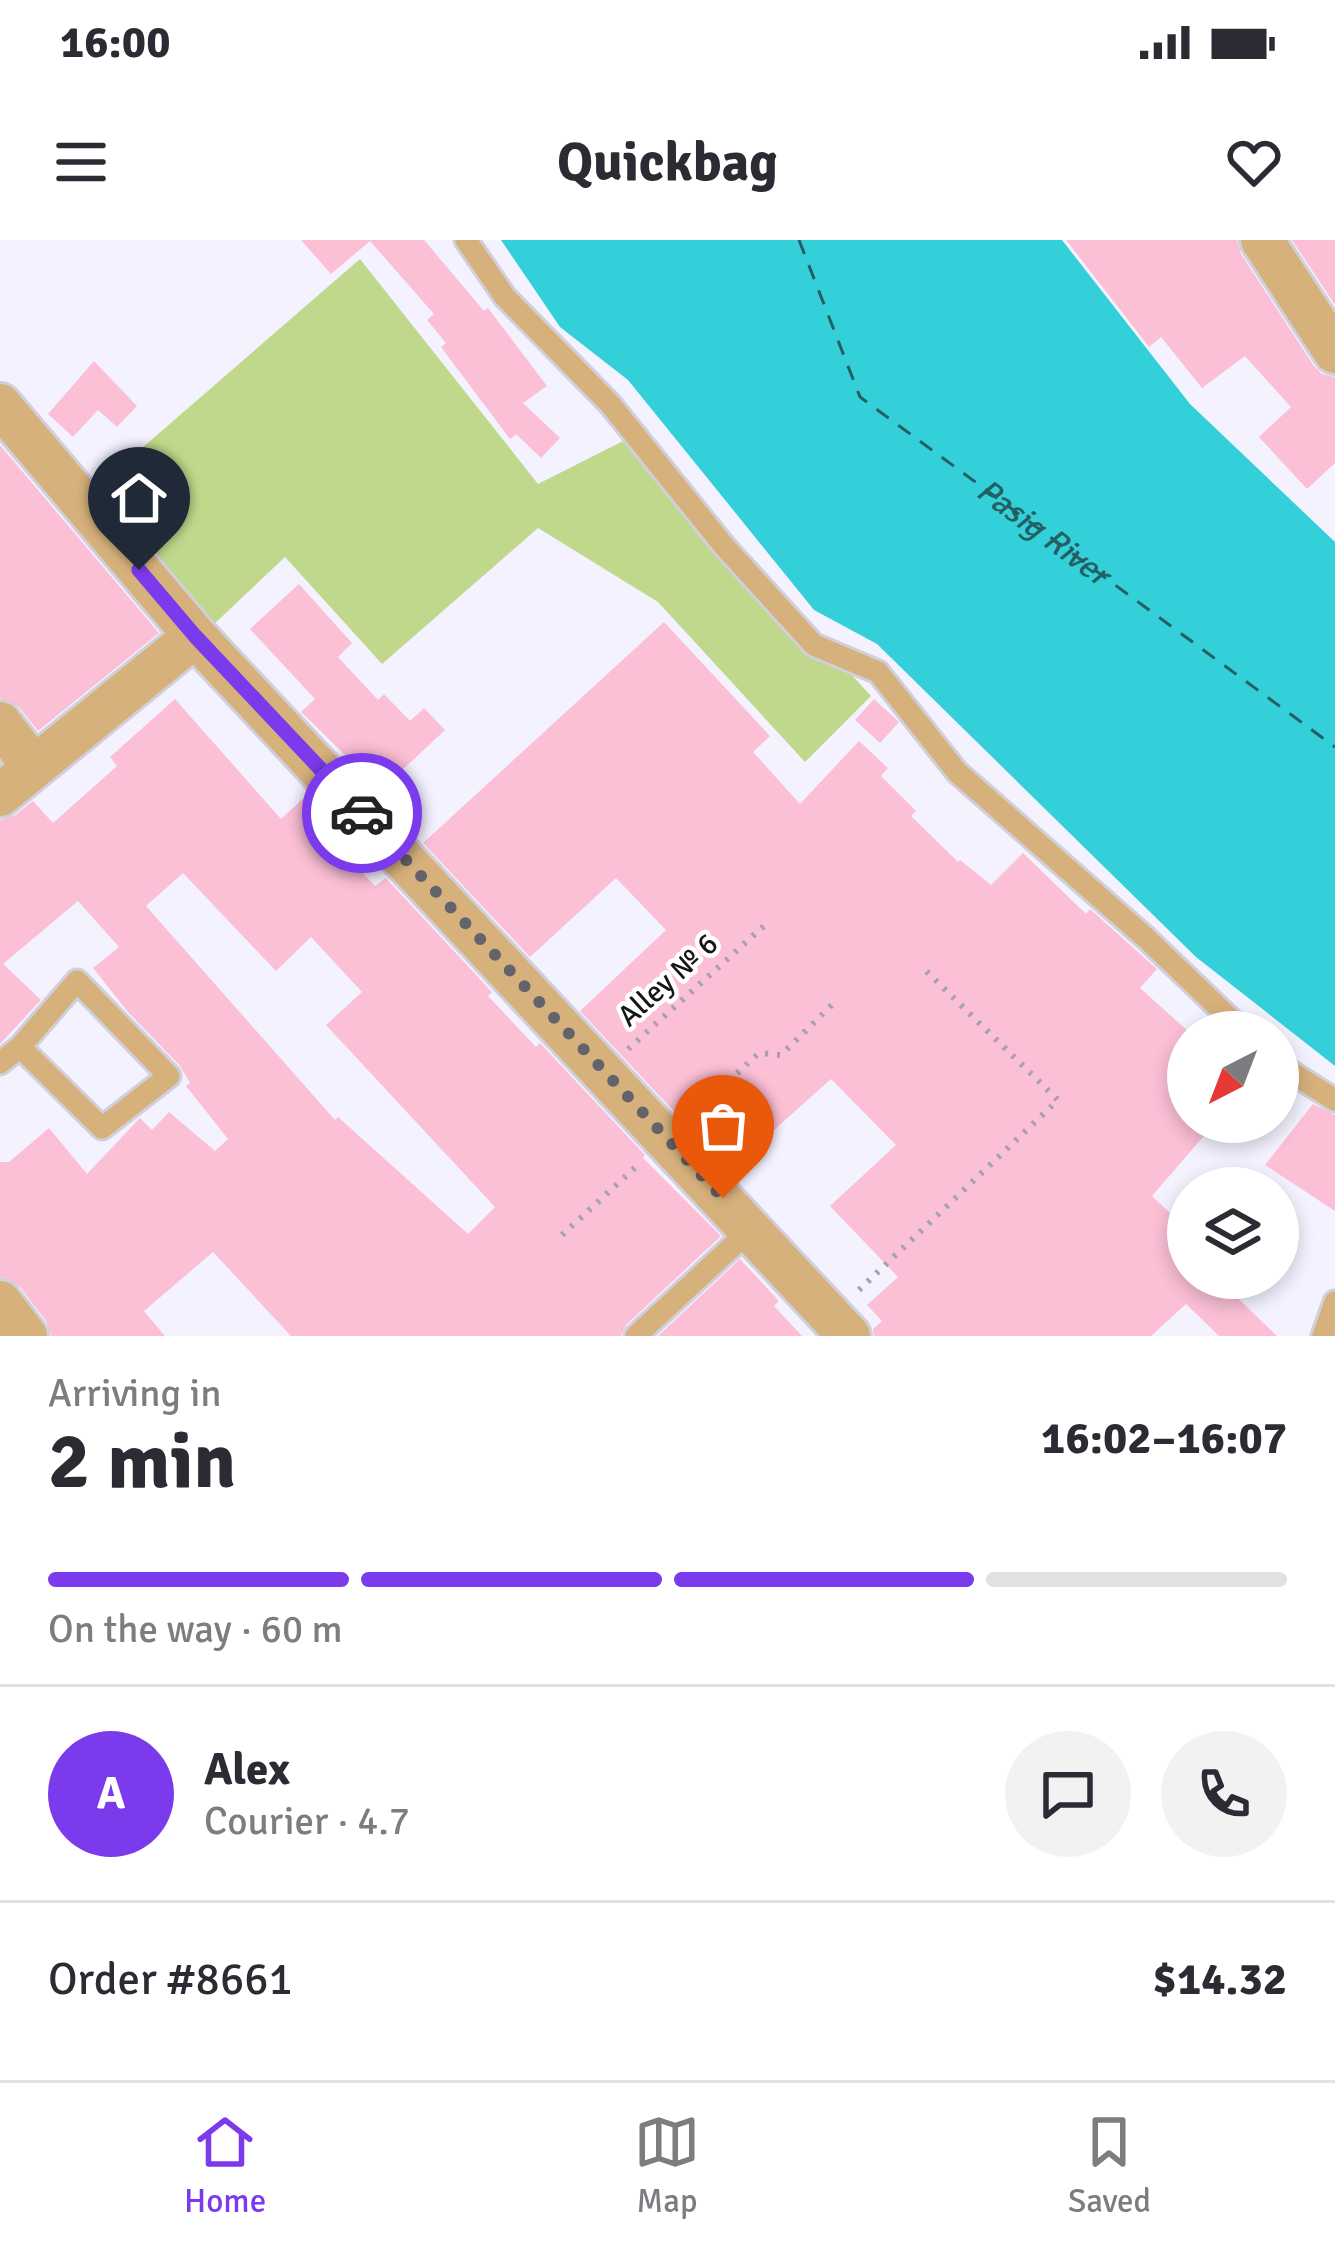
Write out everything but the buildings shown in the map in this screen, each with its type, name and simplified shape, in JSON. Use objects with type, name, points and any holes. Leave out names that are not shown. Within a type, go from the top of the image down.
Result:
[{"type":"street","points":[[1262,240],[1335,352]]},
{"type":"street","points":[[0,405],[195,636],[840,1326]]},
{"type":"street","points":[[0,795],[195,636]]},
{"type":"street","points":[[0,723],[33,766]]},
{"type":"street","points":[[0,1302],[26,1336]]},
{"type":"lane","points":[[466,240],[506,297],[610,404],[724,547],[814,645],[878,671],[957,772],[1222,1011]]},
{"type":"lane","points":[[0,1063],[20,1047],[77,981],[169,1076],[102,1128],[20,1047]]},
{"type":"lane","points":[[1299,1077],[1335,1100]]},
{"type":"lane","points":[[636,1336],[751,1229]]},
{"type":"lane","points":[[1324,1336],[1335,1302]]},
{"type":"path","name":"Alley № 6","points":[[604,1071],[765,925]]},
{"type":"path","points":[[840,1326],[1058,1100],[922,967]]},
{"type":"green space","points":[[360,259],[538,484],[633,436],[871,696],[805,762],[658,602],[538,528],[382,664],[285,557],[212,626],[90,493]]},
{"type":"water","name":"Pasig River","points":[[501,240],[1062,240],[1190,404],[1335,542],[1335,1066],[1299,1038],[1299,1011],[1265,1011],[1196,957],[877,644],[814,610],[628,380],[560,327]]},
{"type":"ferry route","points":[[799,240],[860,397],[1335,747]]},
{"type":"way so far","points":[[362,813],[723,1198]]},
{"type":"route","points":[[139,570],[362,813]]}]
